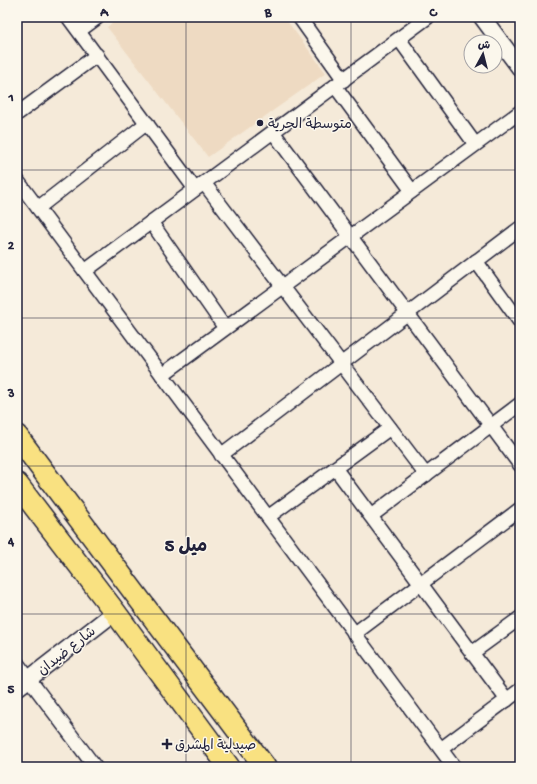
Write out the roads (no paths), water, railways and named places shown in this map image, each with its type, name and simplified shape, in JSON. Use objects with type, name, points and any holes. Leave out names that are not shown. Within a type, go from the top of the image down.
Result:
[{"type":"main road","points":[[17,436],[265,767]]},
{"type":"main road","points":[[17,484],[115,612],[229,767]]},
{"type":"street","points":[[68,17],[147,124],[282,286],[426,475]]},
{"type":"street","points":[[78,31],[98,17]]},
{"type":"street","points":[[299,17],[339,83],[412,191]]},
{"type":"street","points":[[85,271],[428,17]]},
{"type":"street","points":[[482,17],[520,68]]},
{"type":"street","points":[[399,39],[475,144]]},
{"type":"street","points":[[17,114],[97,55]]},
{"type":"street","points":[[162,375],[520,112]]},
{"type":"street","points":[[38,208],[147,124]]},
{"type":"street","points":[[273,132],[520,465]]},
{"type":"street","points":[[17,180],[454,767]]},
{"type":"street","points":[[151,222],[225,328]]},
{"type":"street","points":[[221,455],[520,228]]},
{"type":"street","points":[[476,261],[520,322]]},
{"type":"street","points":[[371,516],[520,404]]},
{"type":"street","points":[[268,517],[390,428]]},
{"type":"street","points":[[335,468],[507,700]]},
{"type":"street","points":[[354,634],[520,509]]},
{"type":"street","name":"شارع ضيدان","points":[[23,684],[115,612]]},
{"type":"street","points":[[472,653],[520,618]]},
{"type":"street","points":[[17,663],[23,684],[95,767]]},
{"type":"street","points":[[441,749],[520,690]]},
{"type":"place","name":"متوسطة الحرية","points":[[260,123]]},
{"type":"place","name":"صيدلية المشرق","points":[[167,744]]},
{"type":"district","name":"5 ميل","points":[[186,545]]}]
